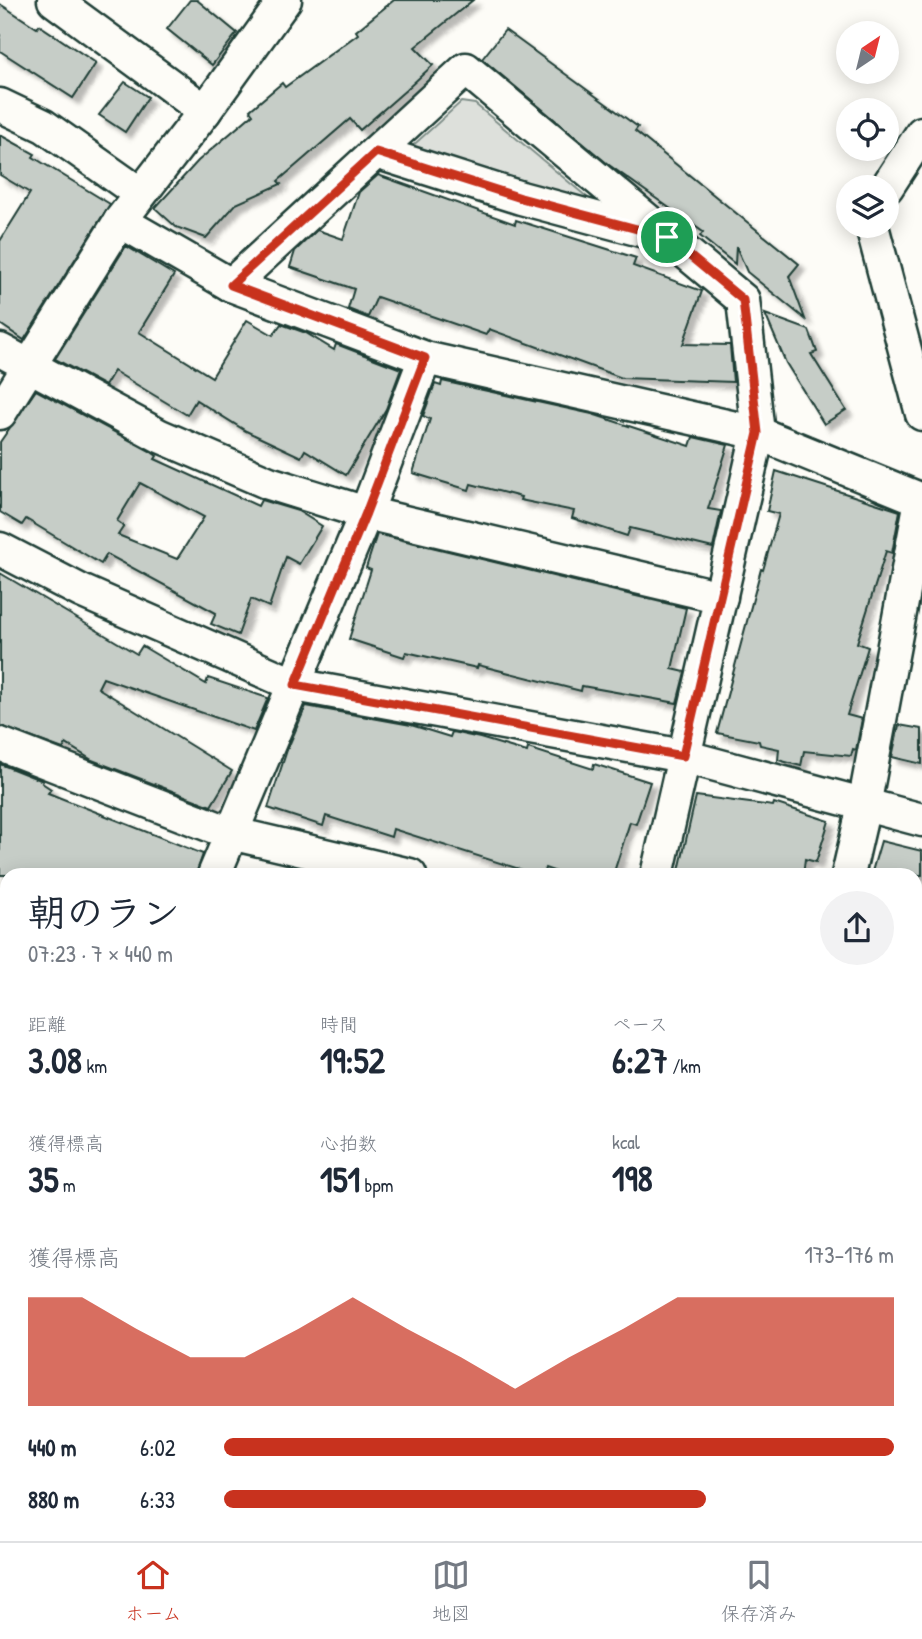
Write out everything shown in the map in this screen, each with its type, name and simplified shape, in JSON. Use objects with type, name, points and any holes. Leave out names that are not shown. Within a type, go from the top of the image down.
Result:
[{"type":"street","points":[[54,0],[205,111]]},
{"type":"street","points":[[0,413],[139,193],[205,111],[285,0]]},
{"type":"street","points":[[231,285],[466,69],[743,300],[758,433],[659,868]]},
{"type":"street","points":[[0,105],[44,126],[139,193]]},
{"type":"street","points":[[895,175],[922,134]]},
{"type":"street","points":[[376,152],[521,198],[667,237]]},
{"type":"street","points":[[120,221],[231,285],[425,358],[758,433],[922,500],[864,806],[850,868]]},
{"type":"street","points":[[875,238],[922,414]]},
{"type":"street","points":[[0,350],[27,368],[160,436],[269,483],[366,513],[720,597]]},
{"type":"street","points":[[217,868],[366,513],[425,358]]},
{"type":"street","points":[[0,549],[81,591],[295,685],[683,756],[922,820]]},
{"type":"street","points":[[0,744],[230,833],[380,868]]},
{"type":"shaded area","points":[[461,102],[475,104],[605,212],[409,149]]},
{"type":"building","points":[[190,0],[197,0],[237,33],[212,65],[167,29]]},
{"type":"building","points":[[394,0],[473,0],[415,47],[433,65],[407,89],[360,130],[350,119],[278,181],[281,184],[236,204],[206,238],[176,227],[155,208],[198,161],[253,114],[250,110],[282,83],[285,87],[358,34],[356,31]]},
{"type":"building","points":[[0,4],[37,28],[39,25],[96,63],[73,98],[0,51]]},
{"type":"building","points":[[505,30],[638,127],[635,131],[799,264],[789,276],[805,319],[747,272],[736,246],[735,264],[700,236],[703,232],[609,165],[482,59]]},
{"type":"building","points":[[125,82],[148,97],[125,132],[99,115]]},
{"type":"building","points":[[0,135],[35,154],[33,157],[110,204],[24,340],[0,324],[0,241],[30,193],[0,175]]},
{"type":"building","points":[[378,175],[515,224],[516,220],[636,258],[633,266],[702,291],[683,344],[730,345],[733,382],[622,378],[489,329],[486,335],[377,297],[368,317],[348,309],[354,289],[290,267],[295,251],[317,230],[343,239],[359,192]]},
{"type":"building","points":[[126,246],[174,275],[139,332],[212,377],[247,320],[273,335],[281,324],[306,333],[334,350],[336,344],[401,369],[386,409],[346,475],[305,450],[301,457],[246,431],[196,400],[187,415],[114,371],[105,386],[55,359]]},
{"type":"building","points":[[765,314],[809,330],[817,352],[811,354],[846,410],[824,424],[786,363]]},
{"type":"building","points":[[442,381],[592,414],[690,446],[693,437],[728,445],[708,509],[721,511],[713,548],[630,528],[627,536],[572,518],[574,511],[520,500],[521,497],[471,484],[469,490],[413,473],[430,419],[423,416],[435,384],[441,386]]},
{"type":"building","points":[[36,390],[150,451],[157,456],[155,459],[258,506],[261,500],[298,511],[322,526],[299,564],[286,557],[269,607],[251,599],[238,635],[211,624],[216,613],[107,554],[101,564],[26,519],[22,525],[0,512],[0,442]],"holes":[[[140,483],[204,517],[177,559],[118,535],[124,526],[117,521]]]},
{"type":"building","points":[[776,471],[900,511],[892,553],[886,551],[857,643],[868,647],[847,715],[862,719],[856,750],[853,749],[851,756],[804,751],[801,766],[778,760],[779,749],[760,745],[759,741],[717,733],[761,569],[763,570],[779,514],[767,511]]},
{"type":"building","points":[[377,534],[686,608],[672,669],[685,672],[677,703],[582,686],[581,691],[478,665],[477,668],[406,652],[404,657],[349,639],[371,570],[366,568]]},
{"type":"building","points":[[0,573],[137,654],[142,646],[206,684],[208,678],[268,698],[254,731],[103,678],[98,688],[232,771],[211,806],[92,760],[66,744],[63,749],[0,726]]},
{"type":"building","points":[[306,706],[411,725],[450,737],[452,732],[527,752],[528,748],[593,769],[594,764],[650,782],[636,824],[630,822],[615,868],[516,868],[393,829],[391,837],[326,816],[323,826],[268,808],[287,750]]},
{"type":"building","points":[[899,725],[922,729],[922,764],[892,757]]},
{"type":"building","points":[[0,764],[43,781],[42,783],[51,789],[48,793],[203,854],[198,868],[0,868]]},
{"type":"building","points":[[696,796],[773,806],[774,803],[829,821],[816,862],[805,859],[804,868],[680,868]]},
{"type":"building","points":[[881,841],[922,851],[922,868],[873,868]]},
{"type":"route","points":[[376,152],[521,198],[667,237],[743,300],[758,433],[683,756],[295,685],[366,513],[425,358],[231,285],[376,152]]}]
